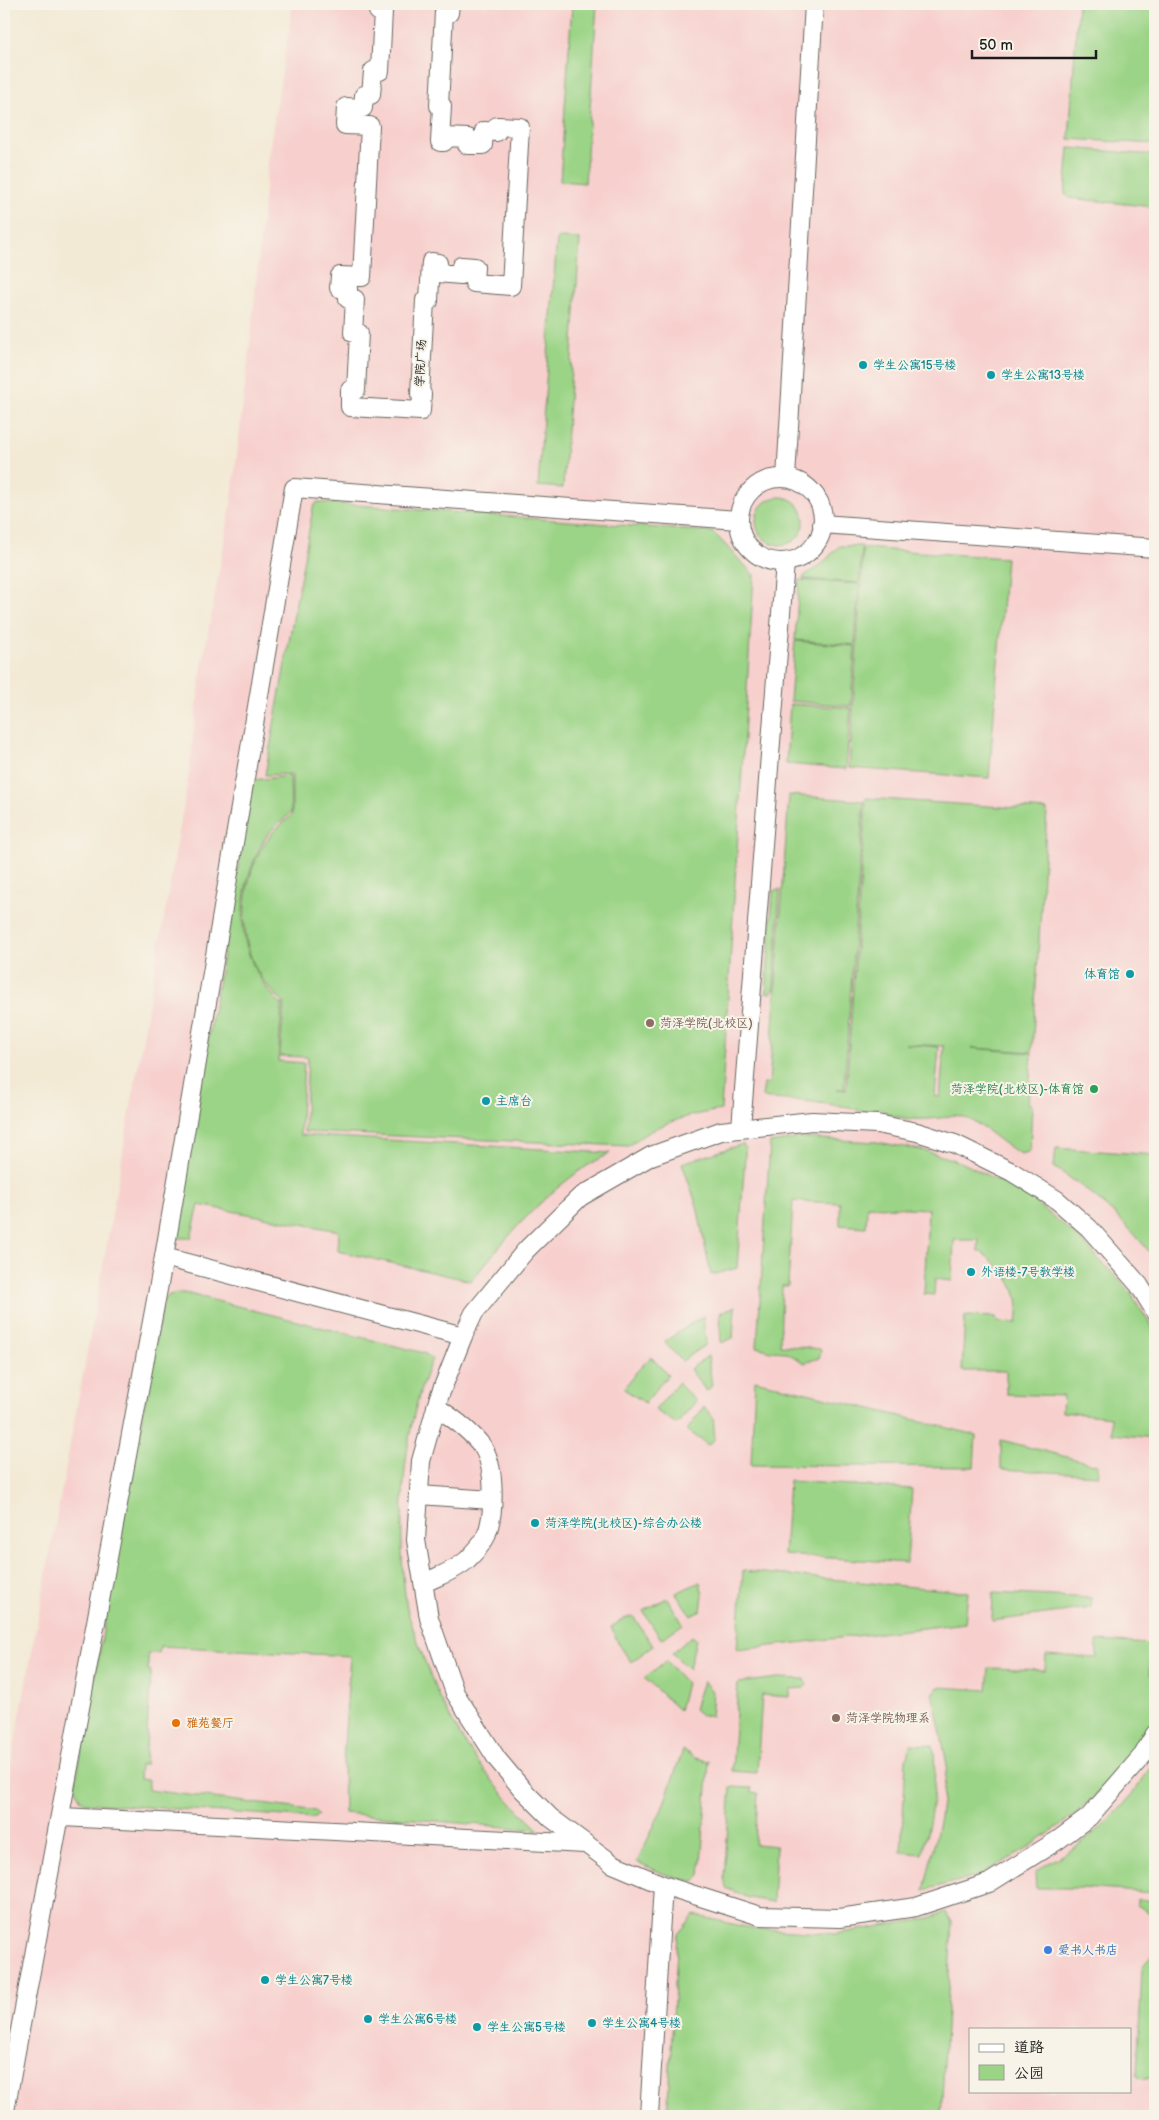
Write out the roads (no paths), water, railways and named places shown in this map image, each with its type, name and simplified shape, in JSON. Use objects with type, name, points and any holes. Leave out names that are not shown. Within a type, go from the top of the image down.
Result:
[{"type":"street","name":"学院广场","points":[[379,4],[378,11],[383,11],[380,71],[373,71],[371,95],[364,95],[363,108],[346,107],[345,124],[370,126],[362,277],[340,276],[339,288],[348,288],[348,299],[355,299],[353,333],[359,333],[356,390],[350,390],[350,407],[421,411],[422,394],[420,394],[425,300],[429,300],[431,262],[438,263],[437,273],[461,274],[461,266],[475,267],[474,283],[512,286],[520,127],[497,126],[497,132],[484,132],[483,145],[467,145],[468,138],[445,137],[444,142],[440,142],[442,106],[439,106],[444,12],[449,13],[450,4]]},
{"type":"street","points":[[786,478],[814,4]]},
{"type":"street","points":[[786,478],[803,484],[816,496],[822,512],[822,530],[814,546],[801,557],[784,562],[767,560],[752,552],[742,538],[738,520],[741,506],[748,494],[759,484],[772,479],[786,478]]},
{"type":"street","points":[[4,2116],[62,1817],[164,1258],[294,488],[738,520]]},
{"type":"street","points":[[822,524],[1155,548]]},
{"type":"street","points":[[741,1128],[784,562]]},
{"type":"street","points":[[1155,1311],[1139,1285],[1089,1228],[1058,1200],[1024,1178],[955,1144],[917,1132],[878,1124],[812,1121],[721,1131],[651,1156],[580,1197],[526,1250],[474,1313],[463,1336],[436,1407],[422,1461],[416,1540],[429,1618],[455,1693],[497,1760],[518,1785],[551,1818],[613,1864],[663,1885],[760,1916],[839,1918],[916,1907],[989,1883],[1058,1840],[1089,1817],[1143,1755],[1155,1734]]},
{"type":"street","points":[[164,1258],[463,1336]]},
{"type":"street","points":[[424,1583],[455,1569],[467,1560],[486,1537],[492,1500],[490,1467],[483,1448],[454,1418],[436,1407]]},
{"type":"street","points":[[419,1495],[492,1500]]},
{"type":"street","points":[[62,1817],[585,1844]]},
{"type":"street","points":[[648,2116],[663,1885]]},
{"type":"place","name":"学生公寓15号楼","points":[[863,365]]},
{"type":"place","name":"学生公寓13号楼","points":[[991,375]]},
{"type":"place","name":"体育馆","points":[[1130,974]]},
{"type":"place","name":"菏泽学院(北校区)","points":[[650,1023]]},
{"type":"place","name":"菏泽学院(北校区)-体育馆","points":[[1094,1089]]},
{"type":"place","name":"主席台","points":[[486,1101]]},
{"type":"place","name":"外语楼-7号教学楼","points":[[971,1272]]},
{"type":"place","name":"菏泽学院(北校区)-综合办公楼","points":[[535,1523]]},
{"type":"place","name":"菏泽学院物理系","points":[[836,1718]]},
{"type":"place","name":"雅苑餐厅","points":[[176,1723]]},
{"type":"place","name":"爱书人书店","points":[[1048,1950]]},
{"type":"place","name":"学生公寓7号楼","points":[[265,1980]]},
{"type":"place","name":"学生公寓6号楼","points":[[368,2019]]},
{"type":"place","name":"学生公寓4号楼","points":[[592,2023]]},
{"type":"place","name":"学生公寓5号楼","points":[[477,2027]]}]
